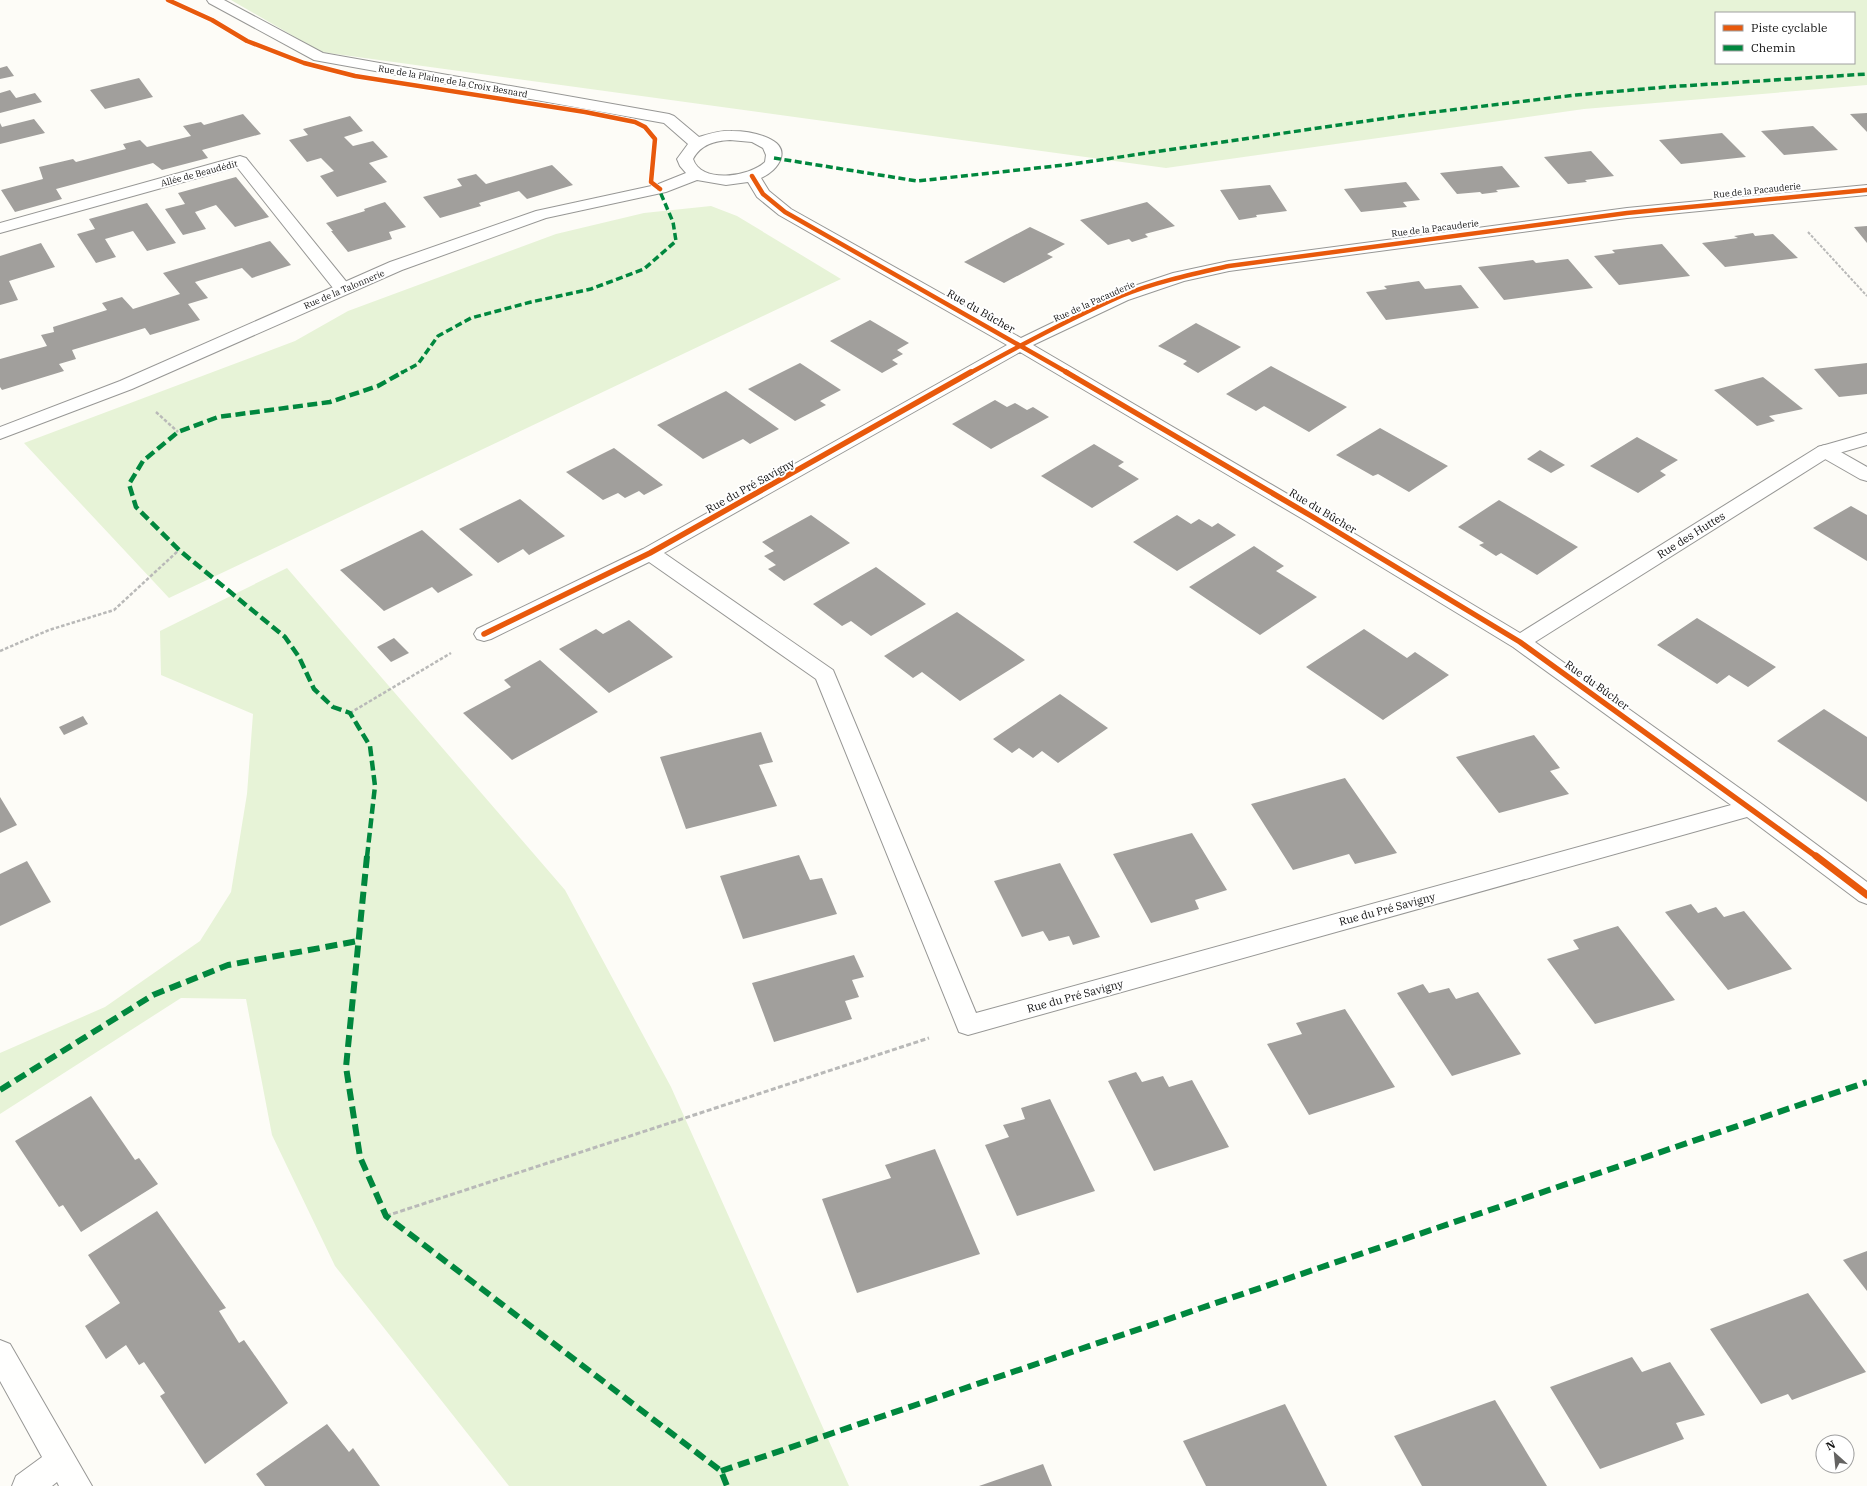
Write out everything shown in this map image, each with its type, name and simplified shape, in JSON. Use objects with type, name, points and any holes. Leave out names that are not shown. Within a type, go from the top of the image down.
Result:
[{"type":"street","name":"Rue de la Plaine de la Croix Besnard","points":[[214,0],[318,57],[669,119],[697,144]]},
{"type":"street","points":[[730,135],[754,138],[770,146],[774,152],[774,158],[770,165],[763,171],[752,176],[718,179],[698,174],[689,168],[685,159],[688,151],[697,144],[707,139],[730,135]]},
{"type":"street","name":"Allée de Beaudédit","points":[[0,228],[240,162],[343,289]]},
{"type":"street","name":"Rue de la Talonnerie","points":[[0,433],[126,385],[396,266],[542,214],[660,189],[698,174]]},
{"type":"street","name":"Rue du Bûcher","points":[[752,176],[763,194],[785,212],[1020,345],[1313,517],[1520,642],[1751,808],[1867,894]]},
{"type":"street","name":"Rue de la Pacauderie","points":[[1020,345],[1122,296],[1179,277],[1229,266],[1580,218],[1775,197],[1867,190]]},
{"type":"street","name":"Rue du Pré Savigny","points":[[484,634],[650,553],[1020,345]]},
{"type":"street","name":"Rue des Huttes","points":[[1520,642],[1824,451],[1867,439]]},
{"type":"street","points":[[1824,451],[1867,475]]},
{"type":"street","points":[[650,553],[825,674],[968,1025]]},
{"type":"street","name":"Rue du Pré Savigny","points":[[968,1025],[1751,808]]},
{"type":"street","points":[[0,1353],[69,1474],[27,1486]]},
{"type":"path","points":[[1775,197],[1867,296]]},
{"type":"path","points":[[0,651],[49,630],[114,610],[179,550]]},
{"type":"path","points":[[350,713],[484,634]]},
{"type":"path","points":[[386,1216],[968,1025]]},
{"type":"green space","points":[[231,0],[1867,0],[1867,85],[1584,109],[1166,168],[321,52]]},
{"type":"green space","points":[[711,206],[737,216],[841,279],[169,598],[24,443],[295,341],[348,311],[556,234],[644,213]]},
{"type":"green space","points":[[287,568],[565,890],[671,1087],[849,1486],[509,1486],[335,1266],[272,1135],[246,999],[181,998],[0,1114],[0,1053],[105,1007],[200,941],[231,892],[247,794],[253,714],[161,675],[160,631]]},
{"type":"building","points":[[7,66],[14,76],[0,79],[0,68]]},
{"type":"building","points":[[139,78],[153,97],[105,109],[90,90]]},
{"type":"building","points":[[10,90],[16,98],[35,93],[42,102],[0,113],[0,93]]},
{"type":"building","points":[[1867,113],[1867,132],[1850,114]]},
{"type":"building","points":[[243,114],[261,134],[202,150],[208,158],[162,170],[153,163],[56,189],[62,199],[15,212],[1,190],[43,179],[39,167],[73,159],[76,162],[126,149],[123,144],[140,140],[147,147],[191,136],[183,126],[201,122],[204,125]]},
{"type":"building","points":[[350,116],[363,131],[344,137],[353,146],[373,141],[388,157],[369,163],[387,182],[337,197],[320,176],[334,171],[321,158],[307,162],[289,140],[308,135],[303,129]]},
{"type":"building","points":[[34,119],[45,133],[0,144],[0,123],[2,127]]},
{"type":"building","points":[[1813,126],[1838,150],[1784,155],[1761,131]]},
{"type":"building","points":[[1722,133],[1746,157],[1681,164],[1659,140]]},
{"type":"building","points":[[1591,151],[1614,176],[1585,180],[1587,182],[1568,184],[1544,157]]},
{"type":"building","points":[[552,165],[573,185],[527,199],[519,191],[479,203],[481,206],[440,218],[423,197],[462,186],[457,179],[476,174],[486,184]]},
{"type":"building","points":[[1502,166],[1520,187],[1496,190],[1498,192],[1482,194],[1480,192],[1457,194],[1440,173]]},
{"type":"building","points":[[236,177],[269,217],[235,227],[216,205],[195,212],[206,229],[183,235],[165,209],[185,204],[178,193]]},
{"type":"building","points":[[1406,182],[1420,200],[1403,202],[1407,207],[1361,212],[1344,189]]},
{"type":"building","points":[[1270,185],[1287,211],[1256,215],[1257,217],[1239,220],[1220,190]]},
{"type":"building","points":[[385,202],[406,227],[389,232],[392,239],[348,252],[326,223],[365,211],[364,209]]},
{"type":"building","points":[[1147,202],[1175,226],[1145,234],[1148,237],[1132,242],[1129,239],[1108,245],[1080,220]]},
{"type":"building","points":[[147,203],[176,243],[147,251],[133,231],[105,239],[116,257],[96,263],[77,234],[95,229],[89,219]]},
{"type":"building","points":[[1867,226],[1867,243],[1854,227]]},
{"type":"building","points":[[1030,227],[1065,244],[1047,254],[1053,257],[1004,283],[964,262]]},
{"type":"building","points":[[1753,233],[1755,236],[1773,234],[1798,258],[1725,267],[1702,243],[1738,238],[1734,236]]},
{"type":"building","points":[[270,241],[291,265],[252,278],[242,268],[195,282],[208,298],[188,304],[200,320],[150,335],[145,328],[72,350],[76,359],[59,364],[64,371],[2,390],[0,387],[0,359],[47,346],[41,335],[54,332],[53,327],[107,310],[102,303],[122,297],[133,309],[180,294],[163,273]]},
{"type":"building","points":[[41,243],[55,267],[9,281],[18,300],[0,305],[0,256]]},
{"type":"building","points":[[1662,244],[1690,276],[1619,285],[1594,256],[1615,253],[1612,250]]},
{"type":"building","points":[[1568,259],[1593,288],[1504,300],[1478,267],[1533,260],[1536,263]]},
{"type":"building","points":[[1419,281],[1425,289],[1461,285],[1479,308],[1386,320],[1366,292],[1387,289],[1384,286]]},
{"type":"building","points":[[870,320],[909,343],[897,350],[903,354],[892,360],[898,364],[882,373],[830,341]]},
{"type":"building","points":[[1196,323],[1241,347],[1198,373],[1183,364],[1187,361],[1158,346]]},
{"type":"building","points":[[800,363],[841,390],[820,401],[826,405],[795,421],[748,389]]},
{"type":"building","points":[[1867,363],[1867,394],[1839,397],[1814,369]]},
{"type":"building","points":[[1271,366],[1347,407],[1309,432],[1264,406],[1256,411],[1226,394]]},
{"type":"building","points":[[1763,377],[1803,409],[1769,416],[1775,421],[1757,426],[1714,390]]},
{"type":"building","points":[[726,391],[779,429],[750,444],[743,439],[703,459],[657,425]]},
{"type":"building","points":[[995,400],[1007,407],[1015,403],[1027,410],[1033,407],[1049,417],[991,449],[952,424]]},
{"type":"building","points":[[1380,428],[1448,466],[1409,492],[1378,474],[1373,476],[1336,455]]},
{"type":"building","points":[[1637,437],[1678,460],[1660,471],[1666,475],[1638,493],[1590,466]]},
{"type":"building","points":[[1094,444],[1124,462],[1118,466],[1139,479],[1092,508],[1041,476]]},
{"type":"building","points":[[614,448],[663,485],[644,495],[639,491],[625,498],[618,493],[603,500],[566,472]]},
{"type":"building","points":[[1540,450],[1565,465],[1551,473],[1527,459]]},
{"type":"building","points":[[520,499],[565,536],[529,555],[523,549],[498,563],[459,529]]},
{"type":"building","points":[[1499,500],[1578,547],[1537,575],[1501,553],[1496,556],[1479,545],[1484,543],[1458,527]]},
{"type":"building","points":[[1851,506],[1867,515],[1867,561],[1813,528]]},
{"type":"building","points":[[811,515],[850,543],[784,581],[768,569],[776,565],[764,556],[774,551],[762,542]]},
{"type":"building","points":[[1177,515],[1191,524],[1199,519],[1212,527],[1218,523],[1236,535],[1177,571],[1133,542]]},
{"type":"building","points":[[422,530],[473,575],[438,593],[432,587],[384,611],[340,570]]},
{"type":"building","points":[[1254,546],[1284,566],[1276,571],[1317,597],[1260,635],[1189,587]]},
{"type":"building","points":[[876,567],[926,604],[871,636],[851,621],[842,626],[813,604]]},
{"type":"building","points":[[957,612],[1025,660],[960,701],[922,672],[913,678],[884,656]]},
{"type":"building","points":[[1697,618],[1776,667],[1748,687],[1729,675],[1717,684],[1657,645]]},
{"type":"building","points":[[629,620],[673,657],[609,693],[559,649],[596,629],[603,634]]},
{"type":"building","points":[[1364,629],[1407,658],[1415,652],[1449,675],[1383,720],[1306,667]]},
{"type":"building","points":[[394,638],[409,653],[391,662],[377,647]]},
{"type":"building","points":[[540,660],[598,712],[512,760],[463,713],[511,687],[504,680]]},
{"type":"building","points":[[1060,694],[1108,728],[1058,763],[1042,751],[1033,758],[1019,748],[1012,753],[993,739]]},
{"type":"building","points":[[1824,709],[1867,737],[1867,802],[1777,741]]},
{"type":"building","points":[[83,716],[88,724],[64,735],[59,727]]},
{"type":"building","points":[[761,732],[773,762],[759,765],[777,806],[686,829],[660,757]]},
{"type":"building","points":[[1534,735],[1560,768],[1550,771],[1569,794],[1499,813],[1456,757]]},
{"type":"building","points":[[1345,778],[1397,853],[1355,864],[1349,854],[1293,870],[1251,804]]},
{"type":"building","points":[[0,797],[17,825],[0,833]]},
{"type":"building","points":[[1192,833],[1227,890],[1195,900],[1199,909],[1151,923],[1113,854]]},
{"type":"building","points":[[799,855],[810,880],[822,878],[837,914],[743,939],[720,876]]},
{"type":"building","points":[[27,861],[51,902],[0,926],[0,874]]},
{"type":"building","points":[[1060,863],[1100,937],[1073,945],[1069,936],[1049,941],[1043,931],[1022,937],[994,881]]},
{"type":"building","points":[[1691,904],[1698,913],[1716,907],[1724,917],[1744,911],[1792,969],[1728,990],[1665,912]]},
{"type":"building","points":[[1618,926],[1675,1000],[1595,1024],[1547,959],[1579,949],[1573,940]]},
{"type":"building","points":[[854,955],[864,977],[852,980],[859,997],[845,1001],[852,1019],[774,1042],[752,983]]},
{"type":"building","points":[[1423,984],[1429,993],[1449,988],[1456,999],[1478,992],[1521,1054],[1452,1076],[1397,993]]},
{"type":"building","points":[[1345,1009],[1395,1087],[1309,1115],[1267,1044],[1302,1034],[1296,1023]]},
{"type":"building","points":[[1136,1072],[1142,1082],[1163,1076],[1169,1087],[1192,1080],[1229,1147],[1154,1171],[1108,1081]]},
{"type":"building","points":[[91,1096],[135,1160],[139,1158],[158,1184],[81,1232],[63,1205],[59,1207],[15,1141]]},
{"type":"building","points":[[1050,1099],[1095,1191],[1017,1216],[985,1145],[1009,1137],[1003,1125],[1025,1119],[1021,1108]]},
{"type":"building","points":[[935,1149],[980,1254],[857,1293],[822,1199],[891,1178],[885,1165]]},
{"type":"building","points":[[157,1211],[226,1308],[219,1311],[239,1343],[244,1340],[288,1403],[205,1464],[160,1396],[165,1393],[144,1362],[139,1365],[126,1345],[106,1359],[85,1326],[120,1303],[88,1255]]},
{"type":"building","points":[[1867,1251],[1867,1291],[1843,1260]]},
{"type":"building","points":[[1808,1293],[1866,1372],[1792,1400],[1788,1394],[1761,1404],[1710,1329]]},
{"type":"building","points":[[1632,1357],[1642,1372],[1670,1362],[1705,1415],[1676,1423],[1684,1439],[1600,1469],[1550,1387]]},
{"type":"building","points":[[1495,1400],[1547,1486],[1422,1486],[1394,1436]]},
{"type":"building","points":[[1285,1404],[1327,1486],[1206,1486],[1183,1441]]},
{"type":"building","points":[[327,1424],[349,1452],[353,1448],[380,1486],[265,1486],[256,1474]]},
{"type":"building","points":[[1043,1464],[1052,1486],[979,1486]]},
{"type":"marked path","points":[[774,158],[834,169],[917,181],[1065,165],[1401,116],[1576,95],[1666,87],[1867,74]]},
{"type":"marked path","points":[[658,187],[673,222],[676,241],[644,269],[591,289],[531,302],[471,318],[438,336],[418,364],[378,386],[330,402],[218,417],[178,432],[143,461],[129,484],[136,507],[179,550],[285,637],[299,657],[314,689],[333,707],[350,713],[370,746],[375,786],[363,889],[346,1067],[360,1157],[386,1216],[721,1471],[727,1486]]},
{"type":"marked path","points":[[0,1090],[153,995],[228,965],[358,941]]},
{"type":"marked path","points":[[721,1471],[1867,1082]]},
{"type":"cycle path","points":[[168,0],[212,20],[247,41],[304,63],[355,76],[585,112],[635,122],[645,127],[655,139],[651,182],[660,189]]},
{"type":"cycle path","points":[[752,176],[763,194],[785,212],[1020,345],[1313,517],[1520,642],[1751,808],[1867,895]]},
{"type":"cycle path","points":[[484,634],[650,553],[1020,345],[1122,296],[1179,277],[1229,266],[1547,223],[1707,204],[1867,190]]}]
